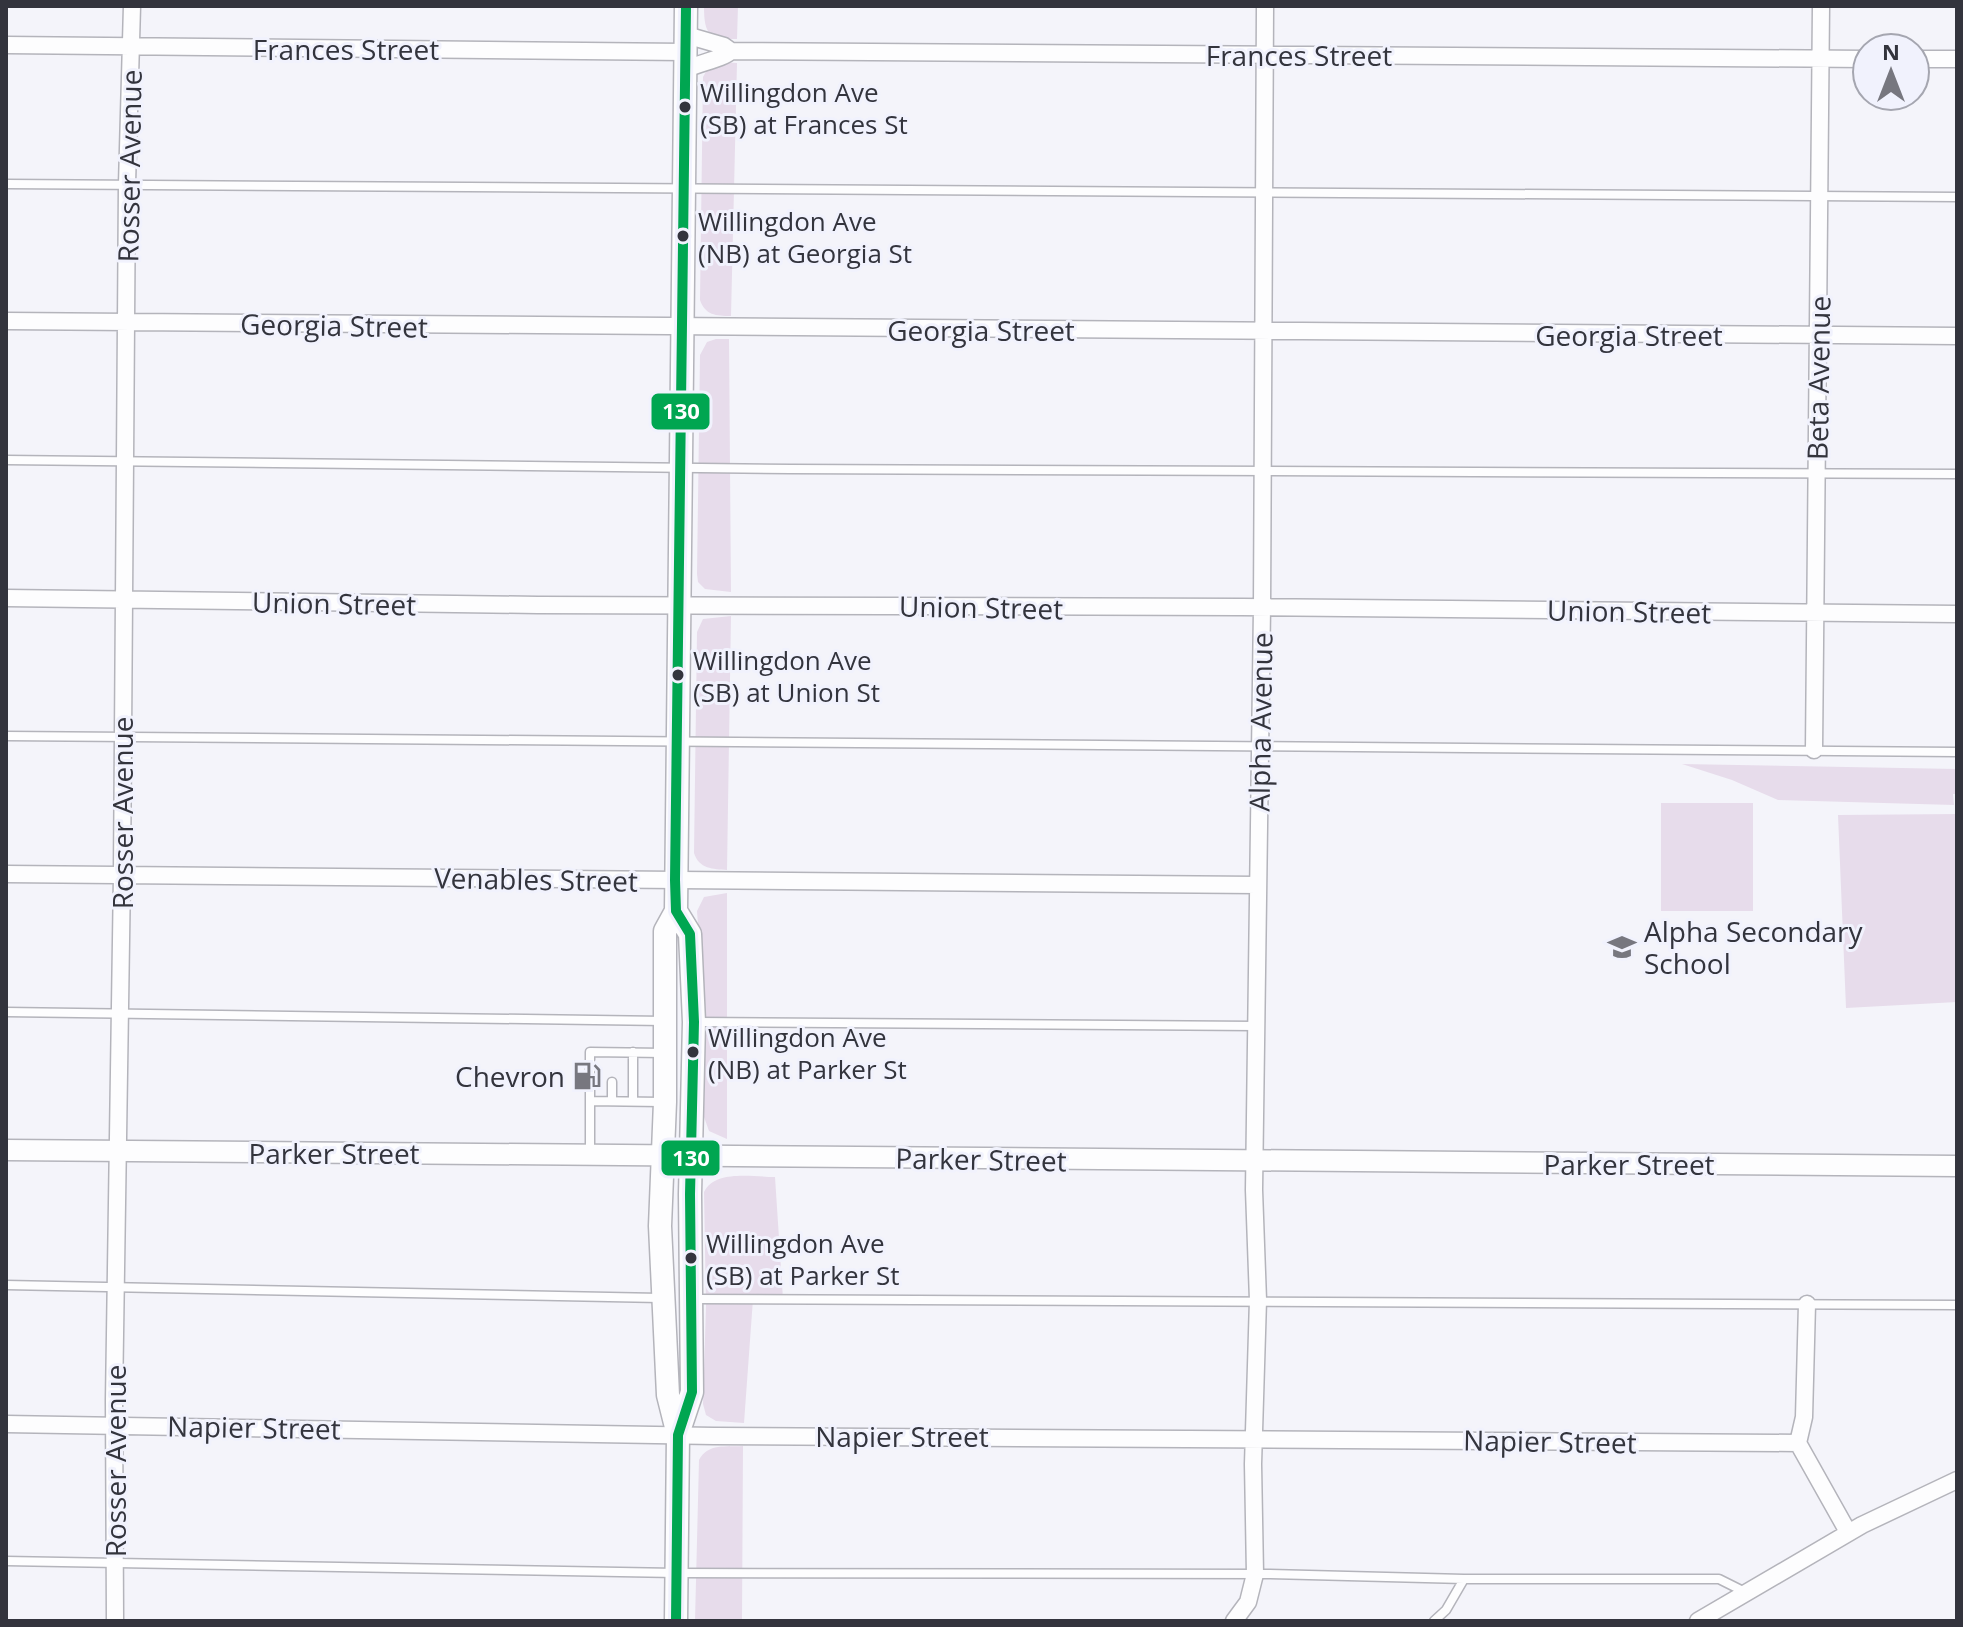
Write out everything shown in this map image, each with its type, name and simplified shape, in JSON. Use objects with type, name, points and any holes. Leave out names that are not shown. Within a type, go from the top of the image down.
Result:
[{"type":"main road","points":[[678,1435],[692,1392],[694,1022],[690,934],[676,911],[675,880],[686,6]]},
{"type":"main road","points":[[676,911],[665,931],[665,1102],[660,1226],[668,1395],[678,1435],[676,1621]]},
{"type":"street","name":"Rosser Avenue","points":[[115,1621],[127,184],[132,6]]},
{"type":"street","name":"Alpha Avenue","points":[[1255,1574],[1253,1464],[1258,1300],[1255,1162],[1265,6]]},
{"type":"street","name":"Beta Avenue","points":[[1814,750],[1821,6]]},
{"type":"street","name":"Frances Street","points":[[6,45],[685,53],[724,46],[731,51],[1851,59]]},
{"type":"street","name":"Frances Street","points":[[685,53],[705,61],[725,57],[731,51]]},
{"type":"street","points":[[1931,59],[1957,59]]},
{"type":"street","name":"Georgia Street","points":[[6,321],[1957,336]]},
{"type":"street","name":"Union Street","points":[[6,598],[1957,614]]},
{"type":"street","name":"Venables Street","points":[[6,874],[1257,885]]},
{"type":"street","name":"Parker Street","points":[[6,1150],[1957,1166]]},
{"type":"street","points":[[1807,1304],[1804,1417],[1798,1443],[1848,1532]]},
{"type":"street","name":"Napier Street","points":[[6,1424],[678,1435],[1798,1443]]},
{"type":"street","points":[[1698,1621],[1848,1532],[1957,1480]]},
{"type":"street","points":[[1234,1621],[1248,1602],[1255,1574]]},
{"type":"lane","points":[[6,184],[1957,197]]},
{"type":"lane","points":[[6,460],[1263,472],[1957,474]]},
{"type":"lane","points":[[6,736],[1957,752]]},
{"type":"lane","points":[[6,1012],[665,1021]]},
{"type":"lane","points":[[694,1022],[1256,1026]]},
{"type":"lane","points":[[590,1155],[590,1052],[612,1055],[665,1053]]},
{"type":"lane","points":[[633,1052],[633,1101]]},
{"type":"lane","points":[[612,1082],[612,1101]]},
{"type":"lane","points":[[590,1101],[665,1102]]},
{"type":"lane","points":[[6,1285],[665,1298]]},
{"type":"lane","points":[[692,1299],[1957,1305]]},
{"type":"lane","points":[[6,1561],[676,1573],[1719,1579],[1747,1593]]},
{"type":"lane","points":[[1434,1621],[1446,1610],[1464,1579]]},
{"type":"shaded area","points":[[704,6],[738,6],[737,39],[720,38],[710,33],[705,23]]},
{"type":"shaded area","points":[[720,62],[737,63],[731,316],[712,314],[700,300],[703,77],[708,68]]},
{"type":"shaded area","points":[[729,339],[731,592],[705,589],[698,582],[697,574],[700,355],[707,342]]},
{"type":"shaded area","points":[[731,616],[727,870],[703,865],[694,853],[697,632],[703,619]]},
{"type":"shaded area","points":[[1682,764],[1957,769],[1957,794],[1953,794],[1954,805],[1778,800],[1732,780]]},
{"type":"shaded area","points":[[1661,803],[1753,803],[1753,911],[1661,911]]},
{"type":"shaded area","points":[[1957,814],[1957,1002],[1846,1008],[1838,815]]},
{"type":"shaded area","points":[[727,893],[727,1139],[709,1131],[704,1117],[704,1008],[697,911],[704,897]]},
{"type":"shaded area","points":[[726,1177],[775,1177],[783,1299],[753,1299],[744,1423],[716,1421],[706,1415],[703,1404],[706,1306],[704,1192],[709,1185]]},
{"type":"shaded area","points":[[743,1446],[742,1621],[695,1621],[699,1460],[712,1448]]},
{"type":"transit line","name":"130","points":[[676,1621],[678,1435],[692,1392],[690,1194],[694,1022],[690,934],[676,911],[675,880],[686,6]]},
{"type":"place","name":"Willingdon Ave (SB) at Frances St","points":[[685,107]]},
{"type":"place","name":"Willingdon Ave (NB) at Georgia St","points":[[683,236]]},
{"type":"place","name":"Willingdon Ave (SB) at Union St","points":[[678,675]]},
{"type":"place","name":"Alpha Secondary School","points":[[1622,947]]},
{"type":"place","name":"Willingdon Ave (NB) at Parker St","points":[[693,1052]]},
{"type":"place","name":"Chevron","points":[[587,1076]]},
{"type":"place","name":"Willingdon Ave (SB) at Parker St","points":[[691,1258]]}]
